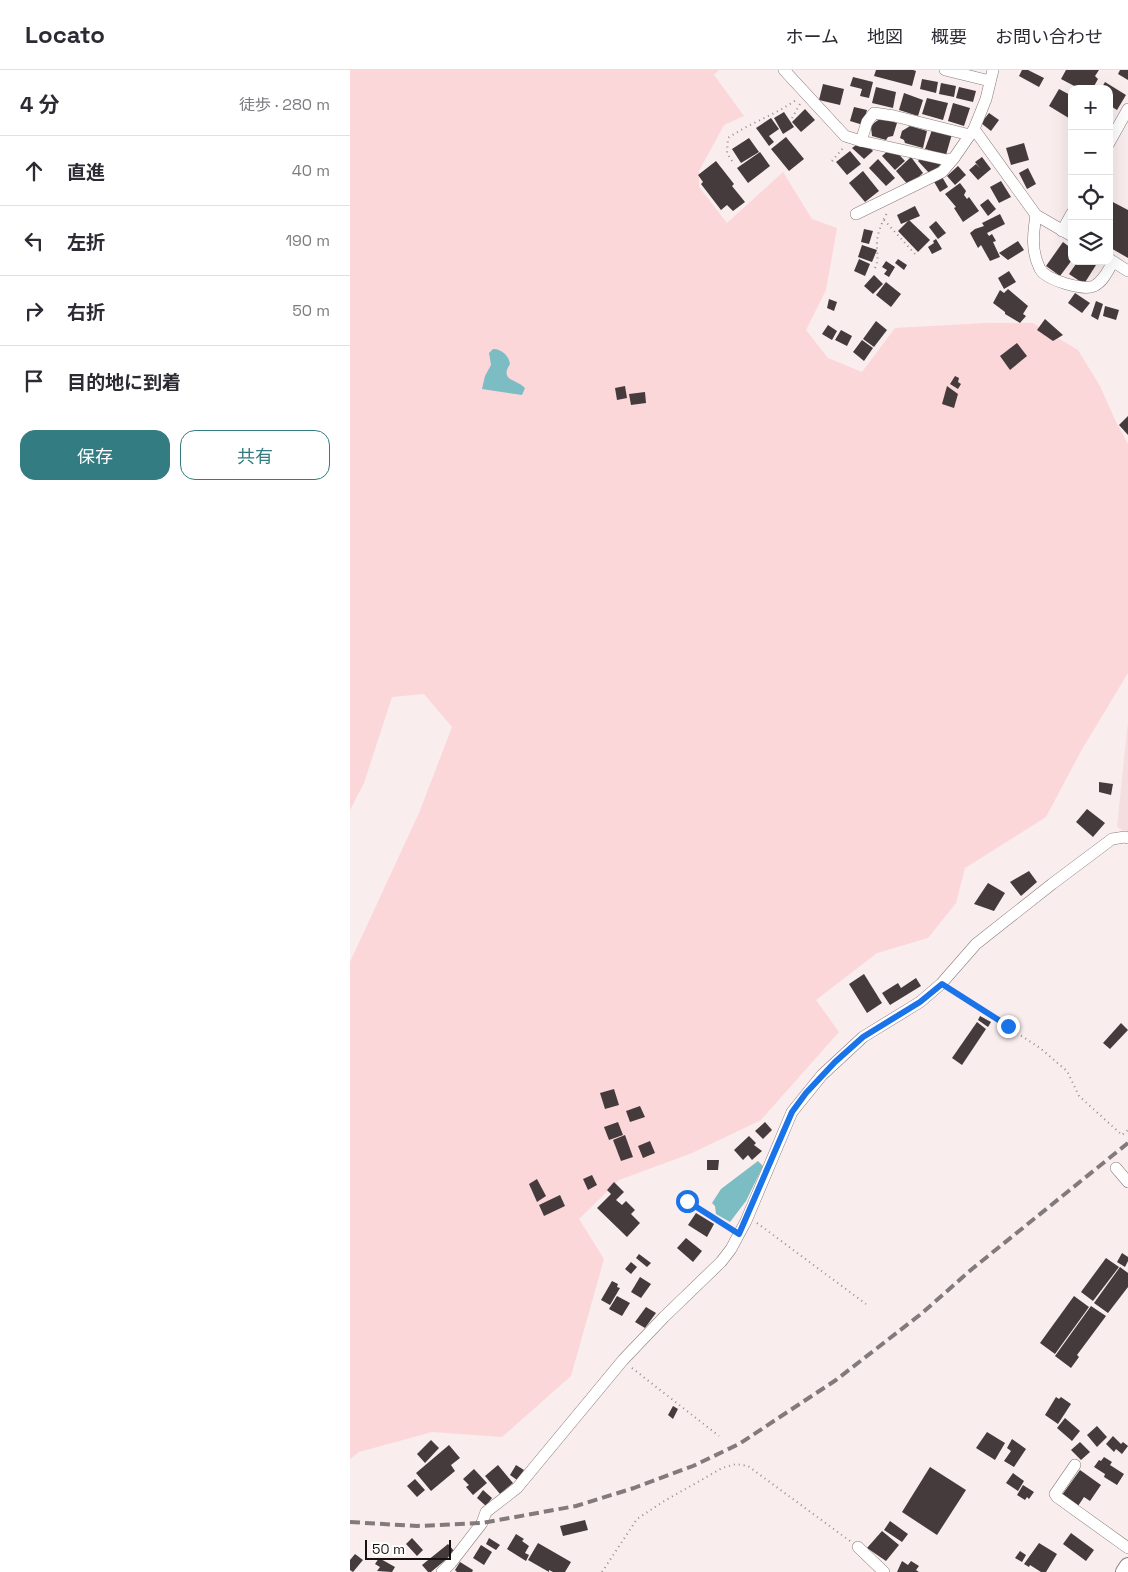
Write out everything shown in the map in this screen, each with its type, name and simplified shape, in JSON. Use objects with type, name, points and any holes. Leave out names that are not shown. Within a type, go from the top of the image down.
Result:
[{"type":"highway","points":[[1124,1572],[1128,1566]]},
{"type":"street","points":[[784,70],[845,136],[947,160],[954,158]]},
{"type":"street","points":[[856,214],[942,172],[972,132],[986,99],[992,76],[945,70]]},
{"type":"street","points":[[1113,136],[1128,109]]},
{"type":"street","points":[[857,139],[874,113],[972,132],[1036,215],[1067,234],[1070,220]]},
{"type":"street","points":[[1036,215],[1032,240],[1041,271],[1056,281],[1092,287],[1103,279],[1109,265]]},
{"type":"street","points":[[1113,261],[1128,271]]},
{"type":"street","points":[[442,1572],[451,1564],[482,1523],[486,1512],[517,1488],[622,1360],[721,1262],[731,1249],[748,1216],[792,1112],[806,1093],[835,1062],[863,1037],[920,1002],[942,984],[976,944],[1112,839],[1125,836],[1128,838]]},
{"type":"street","points":[[1116,1168],[1128,1182]]},
{"type":"street","points":[[1075,1465],[1055,1494],[1128,1548]]},
{"type":"street","points":[[858,1546],[884,1572]]},
{"type":"path","points":[[792,118],[805,92]]},
{"type":"path","points":[[732,161],[726,153],[728,138],[740,130],[776,113],[805,92]]},
{"type":"path","points":[[832,161],[857,139]]},
{"type":"path","points":[[875,268],[878,261],[876,248],[878,235],[899,192]]},
{"type":"path","points":[[884,220],[916,256]]},
{"type":"path","points":[[942,984],[1040,1048],[1067,1071],[1080,1096],[1122,1135],[1128,1130]]},
{"type":"path","points":[[687,1201],[739,1234]]},
{"type":"path","points":[[748,1216],[866,1304]]},
{"type":"path","points":[[622,1360],[719,1436]]},
{"type":"path","points":[[602,1572],[637,1520],[661,1503],[722,1468],[736,1464],[748,1466],[858,1546]]},
{"type":"shaded area","points":[[350,70],[719,70],[714,75],[744,116],[724,125],[699,171],[699,187],[727,223],[783,172],[812,219],[837,228],[826,290],[806,330],[828,358],[862,372],[895,328],[985,323],[1033,323],[1078,350],[1100,386],[1128,444],[1128,673],[1081,751],[1046,817],[965,868],[956,903],[928,938],[877,953],[816,1000],[839,1032],[761,1120],[692,1153],[619,1180],[579,1219],[604,1259],[571,1376],[502,1437],[432,1432],[359,1452],[350,1459],[350,962],[419,813],[452,727],[424,694],[392,697],[364,783],[350,810]]},
{"type":"shaded area","points":[[1128,721],[1128,833],[1117,827]]},
{"type":"water","points":[[493,349],[502,352],[508,358],[510,364],[507,370],[508,377],[525,388],[522,395],[482,389],[485,376],[491,365],[489,353]]},
{"type":"water","points":[[758,1161],[763,1166],[746,1201],[730,1222],[716,1214],[715,1206],[712,1203],[721,1189]]},
{"type":"building","points":[[876,70],[916,71],[912,86],[874,76]]},
{"type":"building","points":[[1022,70],[1028,70],[1044,78],[1039,87],[1019,76]]},
{"type":"building","points":[[1066,70],[1099,70],[1095,76],[1098,79],[1095,85],[1072,85],[1061,79]]},
{"type":"building","points":[[1120,70],[1128,70],[1128,80],[1118,74]]},
{"type":"building","points":[[853,77],[873,82],[869,98],[860,96],[862,89],[850,86]]},
{"type":"building","points":[[922,79],[938,82],[936,93],[920,89]]},
{"type":"building","points":[[941,83],[956,86],[954,97],[939,94]]},
{"type":"building","points":[[823,84],[844,89],[840,105],[819,100]]},
{"type":"building","points":[[876,87],[896,92],[893,108],[872,103]]},
{"type":"building","points":[[959,87],[976,91],[973,102],[956,98]]},
{"type":"building","points":[[1113,87],[1126,95],[1117,110],[1113,108]]},
{"type":"building","points":[[1059,89],[1068,94],[1068,118],[1049,106]]},
{"type":"building","points":[[904,93],[923,100],[918,116],[899,110]]},
{"type":"building","points":[[927,98],[948,103],[943,120],[922,114]]},
{"type":"building","points":[[953,103],[970,108],[964,126],[948,121]]},
{"type":"building","points":[[854,107],[867,110],[863,125],[850,121]]},
{"type":"building","points":[[805,109],[815,120],[801,132],[792,122]]},
{"type":"building","points":[[784,112],[794,127],[783,134],[774,118]]},
{"type":"building","points":[[989,113],[999,120],[991,131],[981,123]]},
{"type":"building","points":[[771,118],[779,129],[769,136],[774,142],[769,146],[756,128]]},
{"type":"building","points":[[881,118],[897,123],[893,136],[888,137],[886,140],[872,136],[871,127]]},
{"type":"building","points":[[910,126],[927,131],[923,148],[905,143],[900,138],[902,131]]},
{"type":"building","points":[[932,130],[952,134],[946,155],[925,149]]},
{"type":"building","points":[[786,137],[804,159],[789,171],[771,149]]},
{"type":"building","points":[[749,138],[759,152],[741,163],[732,149]]},
{"type":"building","points":[[863,140],[873,151],[864,159],[852,148]]},
{"type":"building","points":[[1024,143],[1029,160],[1011,165],[1006,148]]},
{"type":"building","points":[[892,147],[905,161],[895,170],[882,156]]},
{"type":"building","points":[[850,151],[861,164],[847,175],[836,162]]},
{"type":"building","points":[[760,152],[770,166],[748,183],[737,168]]},
{"type":"building","points":[[923,156],[936,159],[941,165],[930,174],[918,161]]},
{"type":"building","points":[[911,157],[923,173],[909,186],[896,171]]},
{"type":"building","points":[[982,157],[991,169],[978,180],[969,170],[976,164],[980,168],[975,162]]},
{"type":"building","points":[[878,159],[895,178],[886,186],[869,168]]},
{"type":"building","points":[[716,161],[745,202],[733,211],[727,205],[721,210],[701,184],[703,182],[698,175]]},
{"type":"building","points":[[958,166],[966,175],[955,185],[947,176]]},
{"type":"building","points":[[1028,168],[1036,184],[1027,189],[1019,173]]},
{"type":"building","points":[[863,171],[879,191],[865,202],[849,183]]},
{"type":"building","points":[[941,175],[948,187],[940,192],[933,180]]},
{"type":"building","points":[[1001,181],[1011,197],[999,203],[990,187]]},
{"type":"building","points":[[960,183],[966,191],[964,195],[967,199],[969,197],[979,211],[963,222],[954,208],[956,207],[945,194]]},
{"type":"building","points":[[988,199],[996,209],[988,216],[980,205]]},
{"type":"building","points":[[1113,202],[1128,210],[1128,258],[1113,249]]},
{"type":"building","points":[[915,206],[920,216],[901,224],[897,215]]},
{"type":"building","points":[[1000,214],[1005,224],[987,233],[989,236],[992,234],[996,241],[993,242],[1000,257],[990,261],[981,245],[978,248],[970,233],[984,226],[982,223]]},
{"type":"building","points":[[909,220],[930,240],[918,252],[898,231]]},
{"type":"building","points":[[936,221],[946,233],[938,239],[929,227]]},
{"type":"building","points":[[864,229],[873,231],[869,244],[861,242]]},
{"type":"building","points":[[936,239],[942,249],[932,254],[928,247]]},
{"type":"building","points":[[1018,241],[1024,250],[1008,260],[999,253]]},
{"type":"building","points":[[1063,242],[1068,246],[1068,265],[1060,276],[1046,266]]},
{"type":"building","points":[[862,245],[877,250],[872,262],[858,257]]},
{"type":"building","points":[[859,259],[870,264],[865,276],[854,271]]},
{"type":"building","points":[[898,259],[907,265],[904,270],[895,263]]},
{"type":"building","points":[[886,261],[895,267],[889,277],[884,274],[887,270],[882,267]]},
{"type":"building","points":[[1075,265],[1096,265],[1084,284],[1069,274]]},
{"type":"building","points":[[1009,271],[1016,282],[1004,289],[998,278]]},
{"type":"building","points":[[874,275],[883,284],[873,294],[864,286]]},
{"type":"building","points":[[886,282],[901,294],[891,307],[876,295]]},
{"type":"building","points":[[1008,289],[1028,306],[1023,314],[1026,316],[1020,323],[1005,314],[993,303],[1000,290],[1004,293]]},
{"type":"building","points":[[1075,293],[1090,303],[1082,313],[1068,303]]},
{"type":"building","points":[[829,299],[837,302],[834,311],[827,308]]},
{"type":"building","points":[[1096,301],[1103,304],[1098,320],[1091,316]]},
{"type":"building","points":[[1105,306],[1119,310],[1116,320],[1103,316]]},
{"type":"building","points":[[1045,319],[1063,335],[1053,341],[1037,330]]},
{"type":"building","points":[[876,321],[887,330],[874,347],[863,339]]},
{"type":"building","points":[[828,325],[837,331],[832,340],[822,334]]},
{"type":"building","points":[[841,330],[852,336],[847,346],[835,340]]},
{"type":"building","points":[[862,340],[873,348],[864,361],[853,352]]},
{"type":"building","points":[[1017,343],[1027,356],[1010,370],[1000,356]]},
{"type":"building","points":[[955,376],[959,378],[958,382],[961,384],[958,389],[950,384]]},
{"type":"building","points":[[625,386],[627,398],[617,400],[615,388]]},
{"type":"building","points":[[947,386],[958,394],[954,408],[942,404]]},
{"type":"building","points":[[645,392],[646,403],[631,405],[629,394]]},
{"type":"building","points":[[1128,416],[1128,435],[1119,425]]},
{"type":"building","points":[[1099,782],[1113,784],[1111,795],[1099,792]]},
{"type":"building","points":[[1087,809],[1105,823],[1093,837],[1076,822]]},
{"type":"building","points":[[1029,871],[1037,882],[1021,896],[1010,882]]},
{"type":"building","points":[[988,883],[1005,893],[994,911],[974,904]]},
{"type":"building","points":[[864,974],[882,1003],[867,1013],[849,984]]},
{"type":"building","points":[[916,978],[921,986],[890,1005],[882,993],[898,983],[901,988]]},
{"type":"building","points":[[980,1016],[991,1022],[988,1027],[978,1020]]},
{"type":"building","points":[[977,1022],[986,1029],[962,1065],[952,1058]]},
{"type":"building","points":[[1121,1023],[1128,1030],[1110,1049],[1103,1043]]},
{"type":"building","points":[[614,1089],[619,1105],[605,1109],[600,1093]]},
{"type":"building","points":[[640,1106],[645,1117],[630,1122],[626,1111]]},
{"type":"building","points":[[618,1122],[623,1135],[609,1140],[604,1127]]},
{"type":"building","points":[[765,1122],[772,1130],[763,1139],[755,1131]]},
{"type":"building","points":[[625,1135],[633,1157],[621,1161],[613,1140]]},
{"type":"building","points":[[749,1136],[756,1143],[754,1145],[762,1151],[752,1160],[748,1155],[743,1160],[734,1150]]},
{"type":"building","points":[[650,1141],[655,1153],[643,1158],[638,1146]]},
{"type":"building","points":[[707,1160],[719,1160],[718,1170],[707,1170]]},
{"type":"building","points":[[592,1175],[597,1185],[588,1190],[583,1179]]},
{"type":"building","points":[[537,1179],[546,1196],[537,1202],[529,1184]]},
{"type":"building","points":[[614,1182],[624,1192],[616,1200],[622,1205],[626,1201],[635,1210],[631,1214],[640,1223],[627,1237],[597,1208],[611,1194],[607,1190]]},
{"type":"building","points":[[560,1195],[565,1206],[544,1216],[539,1205]]},
{"type":"building","points":[[696,1213],[714,1224],[707,1237],[688,1225]]},
{"type":"building","points":[[686,1238],[702,1251],[693,1262],[677,1248]]},
{"type":"building","points":[[1122,1253],[1128,1257],[1125,1267],[1117,1262]]},
{"type":"building","points":[[639,1254],[651,1263],[647,1267],[636,1258]]},
{"type":"building","points":[[1106,1258],[1119,1267],[1093,1301],[1081,1292]]},
{"type":"building","points":[[631,1262],[637,1267],[631,1274],[625,1269]]},
{"type":"building","points":[[1120,1267],[1128,1273],[1128,1287],[1108,1313],[1094,1303]]},
{"type":"building","points":[[640,1277],[651,1284],[641,1298],[631,1292]]},
{"type":"building","points":[[612,1281],[618,1284],[617,1287],[620,1288],[610,1305],[601,1300]]},
{"type":"building","points":[[617,1296],[630,1303],[622,1316],[609,1309]]},
{"type":"building","points":[[1074,1296],[1089,1307],[1055,1354],[1040,1343]]},
{"type":"building","points":[[1091,1306],[1106,1316],[1077,1355],[1079,1357],[1071,1368],[1055,1356]]},
{"type":"building","points":[[646,1307],[656,1313],[645,1328],[635,1322]]},
{"type":"building","points":[[1056,1397],[1059,1399],[1061,1397],[1071,1404],[1058,1424],[1045,1415]]},
{"type":"building","points":[[673,1406],[678,1409],[673,1419],[668,1415]]},
{"type":"building","points":[[1065,1418],[1080,1431],[1072,1441],[1057,1428]]},
{"type":"building","points":[[1097,1426],[1107,1437],[1097,1447],[1087,1435]]},
{"type":"building","points":[[987,1432],[1005,1443],[995,1460],[976,1448]]},
{"type":"building","points":[[1113,1436],[1121,1444],[1123,1442],[1128,1446],[1122,1454],[1116,1449],[1114,1452],[1106,1444]]},
{"type":"building","points":[[1012,1439],[1026,1449],[1014,1467],[1004,1461],[1011,1451],[1007,1448]]},
{"type":"building","points":[[431,1440],[439,1448],[425,1463],[417,1454]]},
{"type":"building","points":[[1080,1442],[1090,1452],[1081,1460],[1071,1450]]},
{"type":"building","points":[[449,1445],[460,1458],[451,1465],[455,1471],[431,1491],[416,1473]]},
{"type":"building","points":[[1104,1457],[1112,1462],[1110,1465],[1124,1474],[1117,1485],[1104,1477],[1105,1474],[1094,1467]]},
{"type":"building","points":[[498,1465],[513,1483],[500,1494],[485,1476]]},
{"type":"building","points":[[516,1465],[524,1470],[517,1480],[510,1475]]},
{"type":"building","points":[[930,1467],[966,1490],[937,1535],[902,1512]]},
{"type":"building","points":[[474,1469],[487,1483],[473,1495],[466,1487],[469,1485],[463,1479]]},
{"type":"building","points":[[1080,1470],[1101,1485],[1090,1501],[1084,1497],[1078,1506],[1062,1495]]},
{"type":"building","points":[[1013,1473],[1024,1481],[1018,1491],[1006,1483]]},
{"type":"building","points":[[415,1479],[425,1490],[417,1497],[407,1486]]},
{"type":"building","points":[[1023,1485],[1034,1492],[1029,1499],[1027,1497],[1025,1500],[1017,1495]]},
{"type":"building","points":[[483,1490],[492,1498],[486,1506],[477,1498]]},
{"type":"building","points":[[585,1520],[588,1530],[563,1536],[560,1526]]},
{"type":"building","points":[[890,1521],[908,1534],[902,1542],[884,1530]]},
{"type":"building","points":[[882,1531],[899,1545],[886,1561],[867,1548]]},
{"type":"building","points":[[1071,1533],[1094,1550],[1086,1561],[1063,1544]]},
{"type":"building","points":[[516,1534],[524,1539],[522,1541],[529,1546],[525,1553],[529,1555],[526,1561],[507,1549]]},
{"type":"building","points":[[412,1538],[423,1550],[417,1556],[406,1544]]},
{"type":"building","points":[[489,1538],[500,1545],[496,1550],[486,1544]]},
{"type":"building","points":[[538,1543],[571,1562],[565,1572],[549,1570],[549,1572],[528,1560]]},
{"type":"building","points":[[1039,1543],[1057,1554],[1046,1572],[1041,1572],[1030,1565],[1029,1567],[1024,1564]]},
{"type":"building","points":[[448,1544],[455,1552],[431,1572],[428,1572],[422,1565]]},
{"type":"building","points":[[481,1545],[492,1552],[484,1565],[473,1558]]},
{"type":"building","points":[[1020,1551],[1026,1555],[1022,1562],[1015,1558]]},
{"type":"building","points":[[355,1554],[363,1560],[353,1572],[350,1570],[350,1560]]},
{"type":"building","points":[[379,1558],[395,1567],[392,1572],[377,1571],[380,1567],[375,1564]]},
{"type":"building","points":[[902,1561],[908,1565],[911,1561],[919,1566],[916,1570],[919,1572],[897,1572]]},
{"type":"building","points":[[460,1562],[473,1570],[472,1572],[457,1572],[455,1570]]},
{"type":"railway","points":[[350,1522],[417,1526],[482,1523],[576,1506],[634,1488],[693,1466],[739,1444],[836,1380],[921,1314],[972,1269],[1128,1143]]},
{"type":"route","points":[[687,1201],[739,1234],[792,1112],[806,1093],[835,1062],[863,1037],[920,1002],[942,984],[1008,1026]]}]
